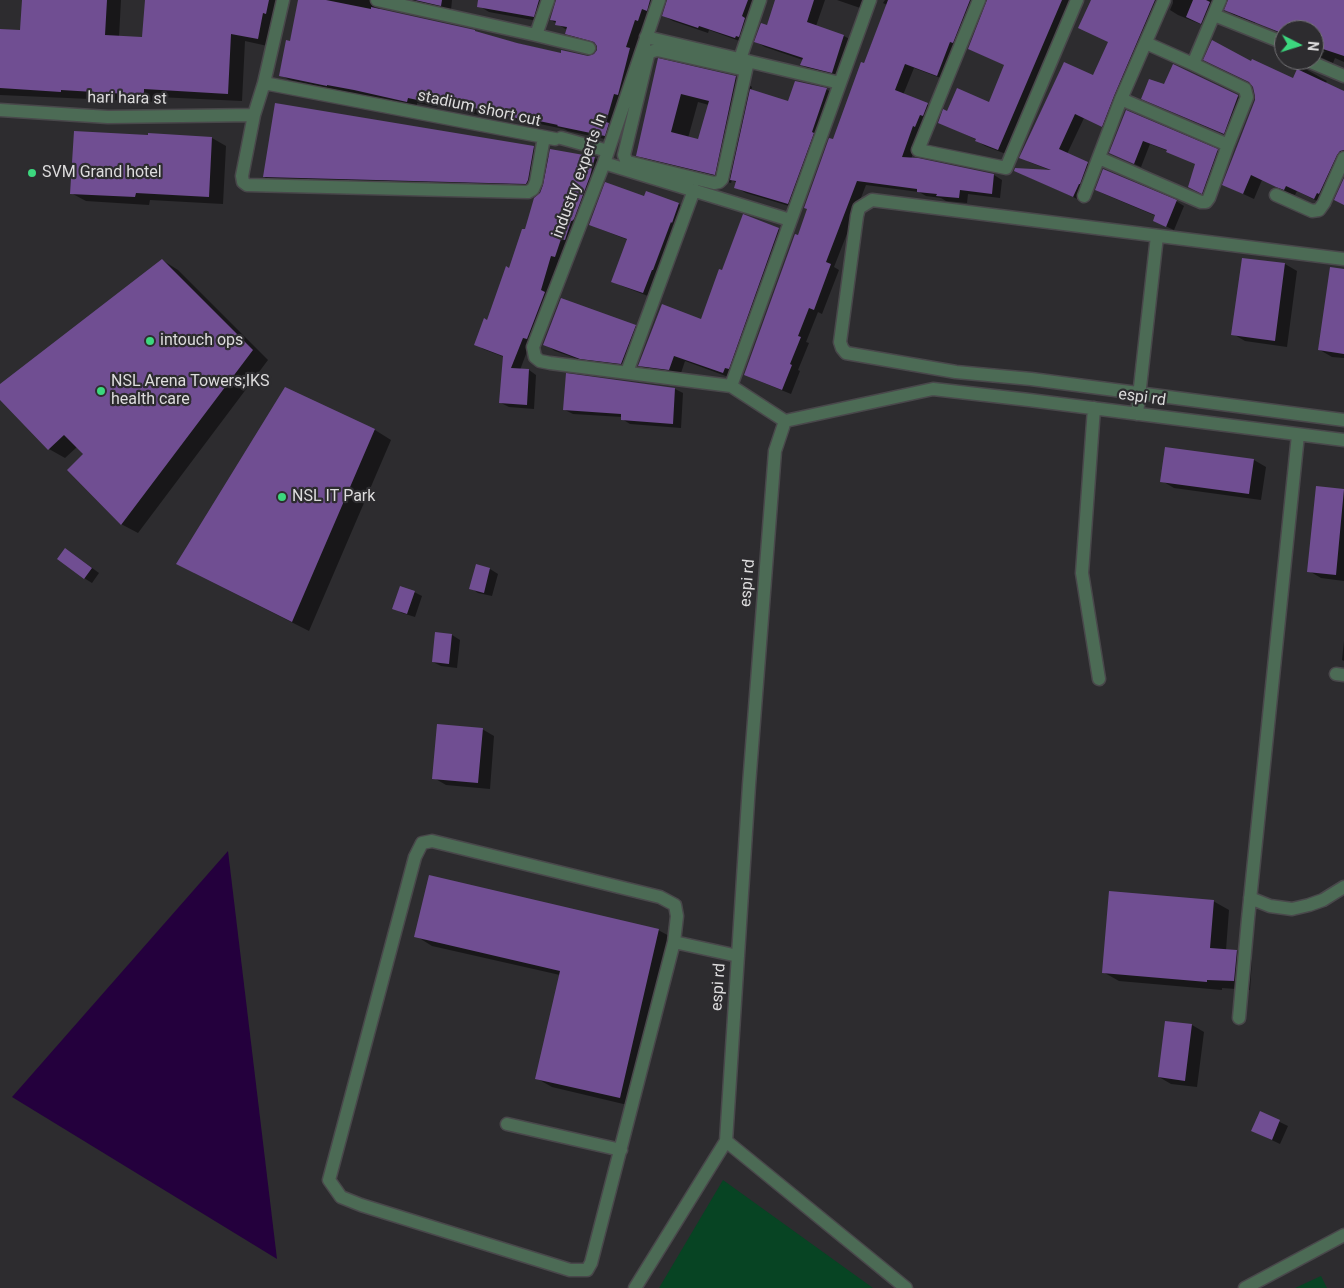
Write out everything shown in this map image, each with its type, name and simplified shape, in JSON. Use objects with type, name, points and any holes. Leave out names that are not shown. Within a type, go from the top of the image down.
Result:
[{"type":"street","points":[[254,115],[264,83],[283,0]]},
{"type":"street","points":[[377,0],[401,2],[589,48]]},
{"type":"street","points":[[536,35],[548,0]]},
{"type":"street","name":"industry experts ln","points":[[627,372],[540,361],[535,357],[533,347],[606,157],[659,0]]},
{"type":"street","points":[[715,197],[719,182],[722,179],[745,63],[760,0]]},
{"type":"street","points":[[731,386],[870,0]]},
{"type":"street","points":[[978,0],[918,150],[1006,168],[1077,0]]},
{"type":"street","points":[[1084,196],[1121,99],[1164,0]]},
{"type":"street","points":[[1193,64],[1220,0]]},
{"type":"street","points":[[1214,15],[1274,39]]},
{"type":"street","points":[[646,37],[745,63],[840,83]]},
{"type":"street","points":[[1099,158],[1201,202],[1206,202],[1209,198],[1247,97],[1245,89],[1146,43]]},
{"type":"street","points":[[719,182],[714,183],[695,179],[628,162],[624,154],[650,52],[657,50],[745,63]]},
{"type":"street","points":[[1324,68],[1344,76]]},
{"type":"street","name":"stadium short cut","points":[[254,115],[242,176],[247,185],[252,186],[528,192],[536,182],[553,138],[264,83]]},
{"type":"street","points":[[1121,99],[1228,145]]},
{"type":"street","name":"hari hara st","points":[[0,110],[108,117],[254,115]]},
{"type":"street","points":[[553,138],[694,190],[790,220]]},
{"type":"street","points":[[1276,195],[1312,212],[1319,210],[1344,158]]},
{"type":"street","points":[[694,190],[627,372],[731,386],[785,421]]},
{"type":"street","points":[[1344,259],[872,200],[859,208],[857,216],[840,342],[846,353],[956,372],[1031,379],[1344,420]]},
{"type":"street","points":[[1136,414],[1157,236]]},
{"type":"street","points":[[953,392],[956,372]]},
{"type":"street","points":[[1030,400],[1031,379]]},
{"type":"street","name":"espi rd","points":[[635,1288],[726,1141],[749,785],[775,451],[785,421],[933,389],[1344,440]]},
{"type":"street","points":[[1094,408],[1082,573],[1099,679]]},
{"type":"street","points":[[1248,428],[1250,408]]},
{"type":"street","points":[[1272,431],[1275,411]]},
{"type":"street","points":[[1239,1018],[1298,435]]},
{"type":"street","points":[[432,841],[660,897],[675,905],[677,916],[674,942],[621,1150],[591,1263],[587,1270],[570,1270],[361,1206],[341,1197],[330,1180],[415,857],[422,843],[432,841]]},
{"type":"street","points":[[1250,898],[1270,906],[1292,909],[1323,900],[1344,888]]},
{"type":"street","points":[[674,942],[738,956]]},
{"type":"street","points":[[507,1124],[621,1150]]},
{"type":"street","points":[[726,1141],[906,1288]]},
{"type":"street","points":[[1245,1288],[1344,1235]]},
{"type":"green space","points":[[723,1180],[873,1288],[659,1288]]},
{"type":"green space","points":[[1321,1276],[1327,1288],[1295,1288]]},
{"type":"shaded area","points":[[228,851],[277,1259],[12,1097]]},
{"type":"building","points":[[22,0],[107,0],[105,35],[142,37],[145,0],[269,0],[266,14],[263,13],[258,39],[231,34],[228,94],[144,89],[144,95],[0,88],[0,29],[20,30]]},
{"type":"building","points":[[298,0],[326,0],[371,9],[371,7],[475,30],[517,43],[561,53],[561,50],[588,56],[594,54],[597,50],[594,42],[565,34],[567,27],[555,25],[556,21],[550,20],[556,0],[650,0],[647,11],[642,9],[638,21],[635,20],[626,47],[630,48],[618,95],[614,94],[606,122],[609,123],[605,136],[470,107],[469,111],[453,108],[453,105],[408,98],[407,102],[279,76],[286,40],[290,41]]},
{"type":"building","points":[[415,0],[442,0],[441,6]]},
{"type":"building","points":[[478,0],[539,0],[534,17],[477,7]]},
{"type":"building","points":[[667,0],[748,0],[742,16],[745,18],[739,37],[736,36],[735,38],[662,16]]},
{"type":"building","points":[[775,0],[814,0],[807,22],[844,35],[832,73],[800,65],[803,58],[754,42],[761,23],[767,25]]},
{"type":"building","points":[[888,0],[970,0],[953,43],[950,42],[937,76],[905,64],[895,90],[928,103],[923,116],[920,115],[915,127],[913,126],[902,157],[918,158],[994,174],[992,194],[960,190],[959,198],[936,196],[937,194],[917,192],[917,189],[857,181],[826,262],[831,264],[814,310],[809,308],[798,336],[801,337],[782,390],[744,375],[795,234],[798,235],[807,209],[804,208],[829,138],[833,139],[861,62],[864,63]]},
{"type":"building","points":[[987,0],[1062,0],[998,150],[938,123],[943,109],[947,111],[957,88],[989,102],[1004,65],[968,49]]},
{"type":"building","points":[[1091,0],[1155,0],[1102,127],[1075,114],[1059,149],[1088,162],[1073,197],[1014,171],[1015,168],[1051,170],[1019,158],[1064,62],[1093,75],[1108,42],[1078,28]]},
{"type":"building","points":[[1193,0],[1206,0],[1210,2],[1201,24],[1186,17]]},
{"type":"building","points":[[1228,0],[1344,0],[1344,56],[1324,49],[1324,20],[1274,20],[1274,30],[1224,10]]},
{"type":"building","points":[[1212,40],[1251,61],[1252,59],[1293,78],[1297,70],[1299,70],[1344,91],[1344,150],[1340,151],[1337,155],[1319,194],[1317,193],[1314,199],[1286,186],[1284,190],[1276,187],[1251,175],[1243,194],[1222,185],[1255,96],[1253,87],[1249,82],[1203,60]]},
{"type":"building","points":[[658,58],[736,76],[715,175],[636,156]],"holes":[[[681,94],[709,101],[698,139],[671,132]]]},
{"type":"building","points":[[1173,64],[1238,95],[1224,134],[1141,99],[1149,79],[1164,84]]},
{"type":"building","points":[[795,81],[827,88],[812,132],[814,133],[788,204],[734,188],[736,181],[730,180],[750,89],[788,101]]},
{"type":"building","points":[[275,103],[534,146],[528,180],[526,184],[263,177]]},
{"type":"building","points":[[1126,110],[1218,149],[1202,194],[1188,187],[1195,164],[1166,152],[1167,150],[1143,141],[1134,164],[1109,153]]},
{"type":"building","points":[[74,131],[212,137],[209,197],[136,193],[135,197],[70,194]]},
{"type":"building","points":[[550,149],[595,157],[590,176],[565,240],[561,239],[555,257],[551,256],[541,290],[545,292],[527,339],[523,338],[511,368],[529,369],[527,405],[499,403],[503,356],[474,345],[484,318],[487,320],[506,266],[509,268],[522,229],[525,229],[534,198],[540,193]]},
{"type":"building","points":[[1103,169],[1177,200],[1166,227],[1153,221],[1155,215],[1095,190]]},
{"type":"building","points":[[1344,178],[1344,205],[1334,200]]},
{"type":"building","points":[[605,182],[644,196],[646,191],[679,203],[643,293],[611,282],[627,239],[589,225]]},
{"type":"building","points":[[743,214],[779,228],[729,369],[725,368],[723,373],[674,356],[669,370],[638,366],[662,304],[701,319],[719,269],[722,270]]},
{"type":"building","points":[[1242,258],[1285,263],[1275,341],[1231,335]]},
{"type":"building","points":[[162,259],[253,350],[121,525],[67,470],[83,454],[64,435],[48,450],[0,400],[0,384]]},
{"type":"building","points":[[1330,267],[1344,269],[1344,354],[1318,350]]},
{"type":"building","points":[[561,298],[636,325],[621,364],[580,359],[543,345]]},
{"type":"building","points":[[566,373],[675,388],[673,424],[621,420],[621,414],[563,410]]},
{"type":"building","name":"NSL IT Park","points":[[285,387],[375,429],[292,622],[176,564]]},
{"type":"building","points":[[1165,447],[1254,459],[1249,494],[1160,482]]},
{"type":"building","points":[[1316,486],[1344,489],[1336,575],[1307,572]]},
{"type":"building","points":[[65,548],[92,568],[84,579],[57,559]]},
{"type":"building","points":[[476,564],[490,568],[484,593],[469,589]]},
{"type":"building","points":[[400,586],[415,591],[407,614],[392,609]]},
{"type":"building","points":[[435,632],[452,634],[449,664],[432,662]]},
{"type":"building","points":[[437,724],[483,728],[478,783],[432,779]]},
{"type":"building","points":[[429,875],[659,929],[620,1098],[535,1079],[560,971],[414,937]]},
{"type":"building","points":[[1109,891],[1214,900],[1210,948],[1237,950],[1234,981],[1207,980],[1207,982],[1102,973]]},
{"type":"building","points":[[1165,1021],[1192,1024],[1185,1081],[1158,1077]]},
{"type":"building","points":[[1260,1111],[1280,1120],[1272,1140],[1251,1131]]},
{"type":"place","name":"SVM Grand hotel","points":[[32,173]]},
{"type":"place","name":"intouch ops","points":[[150,341]]},
{"type":"place","name":"NSL Arena Towers;IKS health care","points":[[101,391]]},
{"type":"place","name":"NSL IT Park","points":[[282,497]]}]
